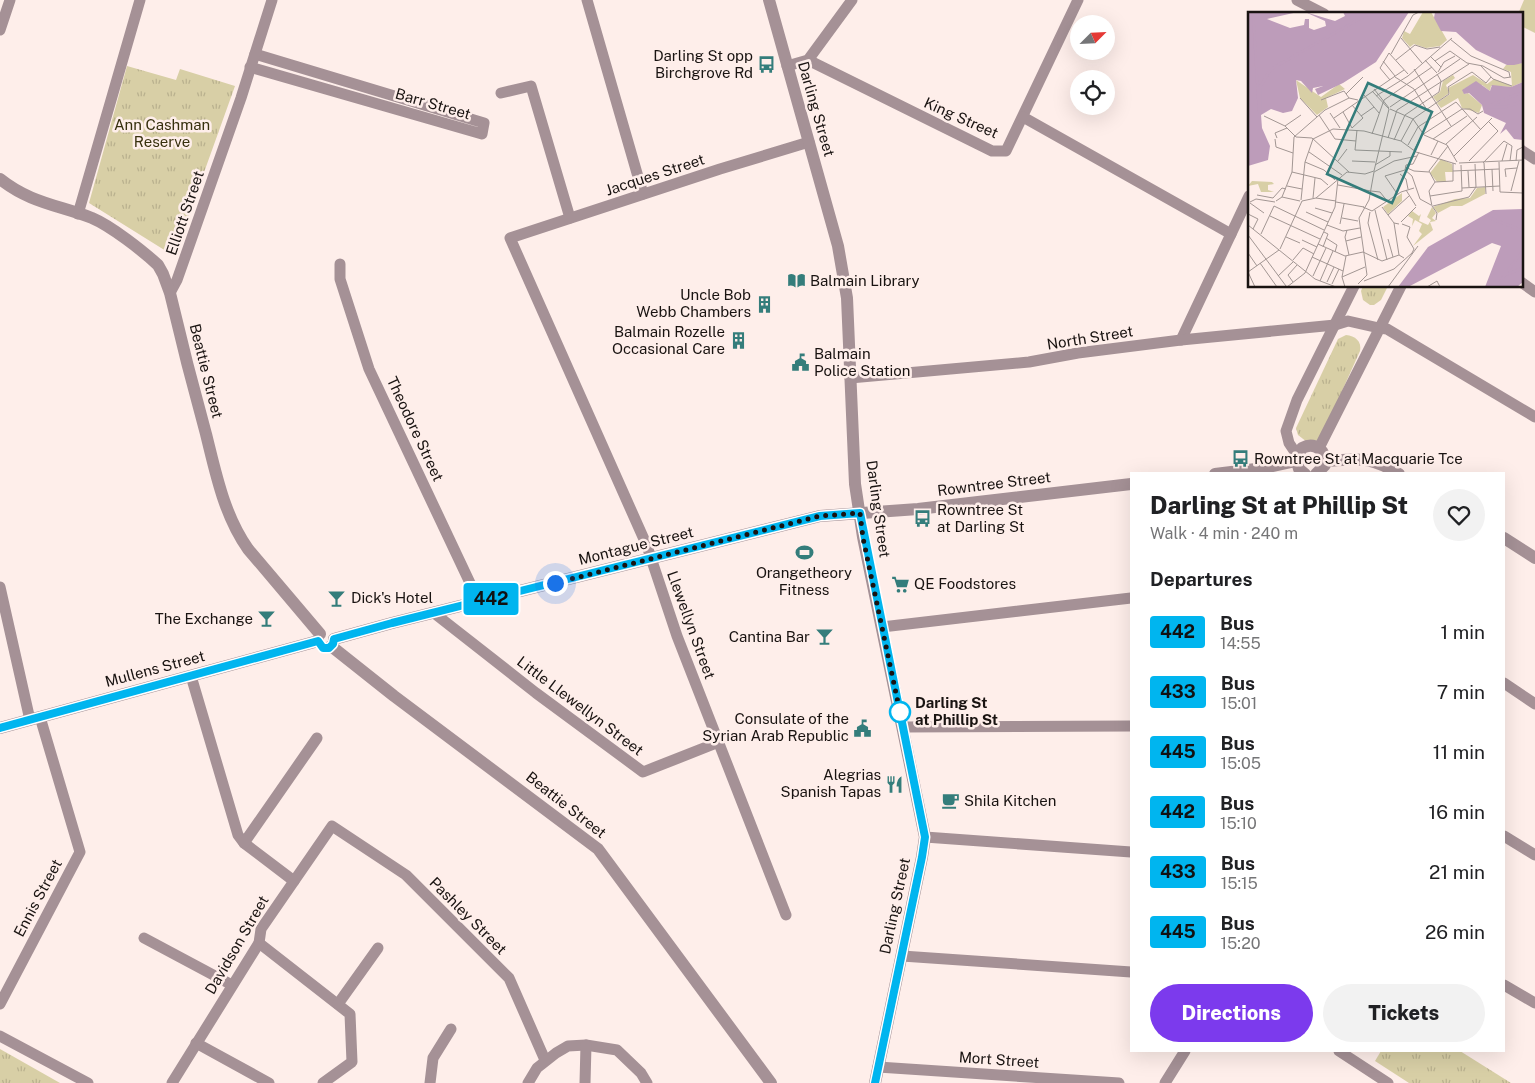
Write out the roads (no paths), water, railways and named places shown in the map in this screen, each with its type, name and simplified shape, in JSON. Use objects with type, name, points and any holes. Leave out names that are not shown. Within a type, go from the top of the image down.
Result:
[{"type":"street","points":[[0,30],[10,0]]},
{"type":"street","points":[[78,214],[140,0]]},
{"type":"street","name":"Elliott Street","points":[[170,293],[188,250],[272,0]]},
{"type":"street","points":[[588,0],[643,194]]},
{"type":"street","name":"Darling Street","points":[[769,0],[844,273],[847,298],[855,484],[925,837],[875,1083]]},
{"type":"street","points":[[787,66],[808,60],[852,0]]},
{"type":"street","name":"King Street","points":[[808,60],[992,151],[1006,151],[1078,0]]},
{"type":"street","points":[[1298,0],[1320,12]]},
{"type":"street","name":"Barr Street","points":[[250,67],[482,134],[484,123],[255,54]]},
{"type":"street","points":[[359,99],[363,86]]},
{"type":"street","points":[[501,93],[531,86],[570,218]]},
{"type":"street","points":[[425,118],[428,106]]},
{"type":"street","points":[[1023,117],[1231,234]]},
{"type":"street","name":"Jacques Street","points":[[510,238],[809,142]]},
{"type":"street","points":[[1522,151],[1535,159]]},
{"type":"street","name":"Beattie Street","points":[[2,184],[29,198],[104,224],[152,259],[163,274],[170,293],[204,427],[230,518],[248,548],[319,638]]},
{"type":"street","points":[[1181,340],[1248,198]]},
{"type":"street","name":"Llewellyn Street","points":[[510,238],[647,546],[677,636],[786,916]]},
{"type":"street","name":"Theodore Street","points":[[340,264],[340,279],[369,369],[479,602]]},
{"type":"street","points":[[1522,283],[1535,292]]},
{"type":"street","points":[[1303,472],[1299,469],[1286,431],[1297,400],[1353,288]]},
{"type":"street","points":[[1318,448],[1400,288]]},
{"type":"street","name":"North Street","points":[[850,378],[1030,362],[1078,353],[1181,340],[1335,325],[1348,321],[1388,329],[1535,416]]},
{"type":"street","points":[[1231,472],[1264,468],[1296,458],[1302,448],[1306,446],[1315,446],[1322,451],[1325,461],[1322,470],[1319,472]]},
{"type":"street","points":[[1325,461],[1365,458],[1395,472]]},
{"type":"street","name":"Rowntree Street","points":[[860,513],[918,509],[1130,484]]},
{"type":"street","name":"Montague Street","points":[[333,643],[479,602],[820,516],[860,513]]},
{"type":"street","points":[[1505,539],[1535,558]]},
{"type":"street","name":"Ennis Street","points":[[0,587],[35,718],[80,852],[0,1004]]},
{"type":"street","points":[[882,627],[1130,598]]},
{"type":"street","name":"Little Llewellyn Street","points":[[434,614],[643,772],[719,742]]},
{"type":"street","points":[[319,638],[323,648],[333,643]]},
{"type":"street","name":"Mullens Street","points":[[0,728],[191,676],[319,638]]},
{"type":"street","name":"Beattie Street","points":[[333,643],[394,696],[598,849],[771,1083]]},
{"type":"street","points":[[191,676],[238,835],[244,843],[294,882]]},
{"type":"street","points":[[1505,684],[1535,704]]},
{"type":"street","points":[[903,727],[1130,726]]},
{"type":"street","points":[[244,843],[317,738]]},
{"type":"street","name":"Davidson Street","points":[[172,1083],[259,942],[260,929],[332,826]]},
{"type":"street","name":"Pashley Street","points":[[332,826],[406,875],[509,978],[545,1060]]},
{"type":"street","points":[[925,837],[1130,852]]},
{"type":"street","points":[[1505,837],[1535,854]]},
{"type":"street","points":[[144,938],[232,985]]},
{"type":"street","points":[[259,942],[350,1014],[352,1062],[323,1083]]},
{"type":"street","points":[[338,1004],[378,948]]},
{"type":"street","points":[[902,956],[1130,972]]},
{"type":"street","points":[[1505,984],[1533,997]]},
{"type":"street","points":[[430,1083],[433,1058],[451,1029]]},
{"type":"street","points":[[0,1036],[88,1083]]},
{"type":"street","points":[[196,1043],[269,1083]]},
{"type":"street","points":[[585,1083],[586,1045]]},
{"type":"street","points":[[528,1083],[536,1068],[545,1060],[568,1046],[586,1045],[617,1050],[641,1073],[647,1083]]},
{"type":"street","points":[[1165,1083],[1184,1052]]},
{"type":"street","points":[[1341,1052],[1388,1083]]},
{"type":"street","name":"Mort Street","points":[[878,1067],[1118,1083]]},
{"type":"place","name":"Darling St opp Birchgrove Rd","points":[[767,65]]},
{"type":"place","name":"Balmain Library","points":[[796,281]]},
{"type":"place","name":"Uncle Bob Webb Chambers","points":[[765,304]]},
{"type":"place","name":"Balmain Rozelle Occasional Care","points":[[739,341]]},
{"type":"place","name":"Balmain Police Station","points":[[800,363]]},
{"type":"place","name":"Rowntree St at Macquarie Tce","points":[[1240,459]]},
{"type":"place","name":"Rowntree St at Darling St","points":[[923,519]]},
{"type":"place","name":"Orangetheory Fitness","points":[[804,552]]},
{"type":"place","name":"QE Foodstores","points":[[900,584]]},
{"type":"place","name":"Dick's Hotel","points":[[337,598]]},
{"type":"place","name":"The Exchange","points":[[267,619]]},
{"type":"place","name":"Cantina Bar","points":[[824,637]]},
{"type":"place","name":"Darling St at Phillip St","points":[[900,712]]},
{"type":"place","name":"Consulate of the Syrian Arab Republic","points":[[863,728]]},
{"type":"place","name":"Alegrias Spanish Tapas","points":[[895,784]]},
{"type":"place","name":"Shila Kitchen","points":[[950,801]]},
{"type":"park label","name":"Ann Cashman Reserve","points":[[162,134]]}]
